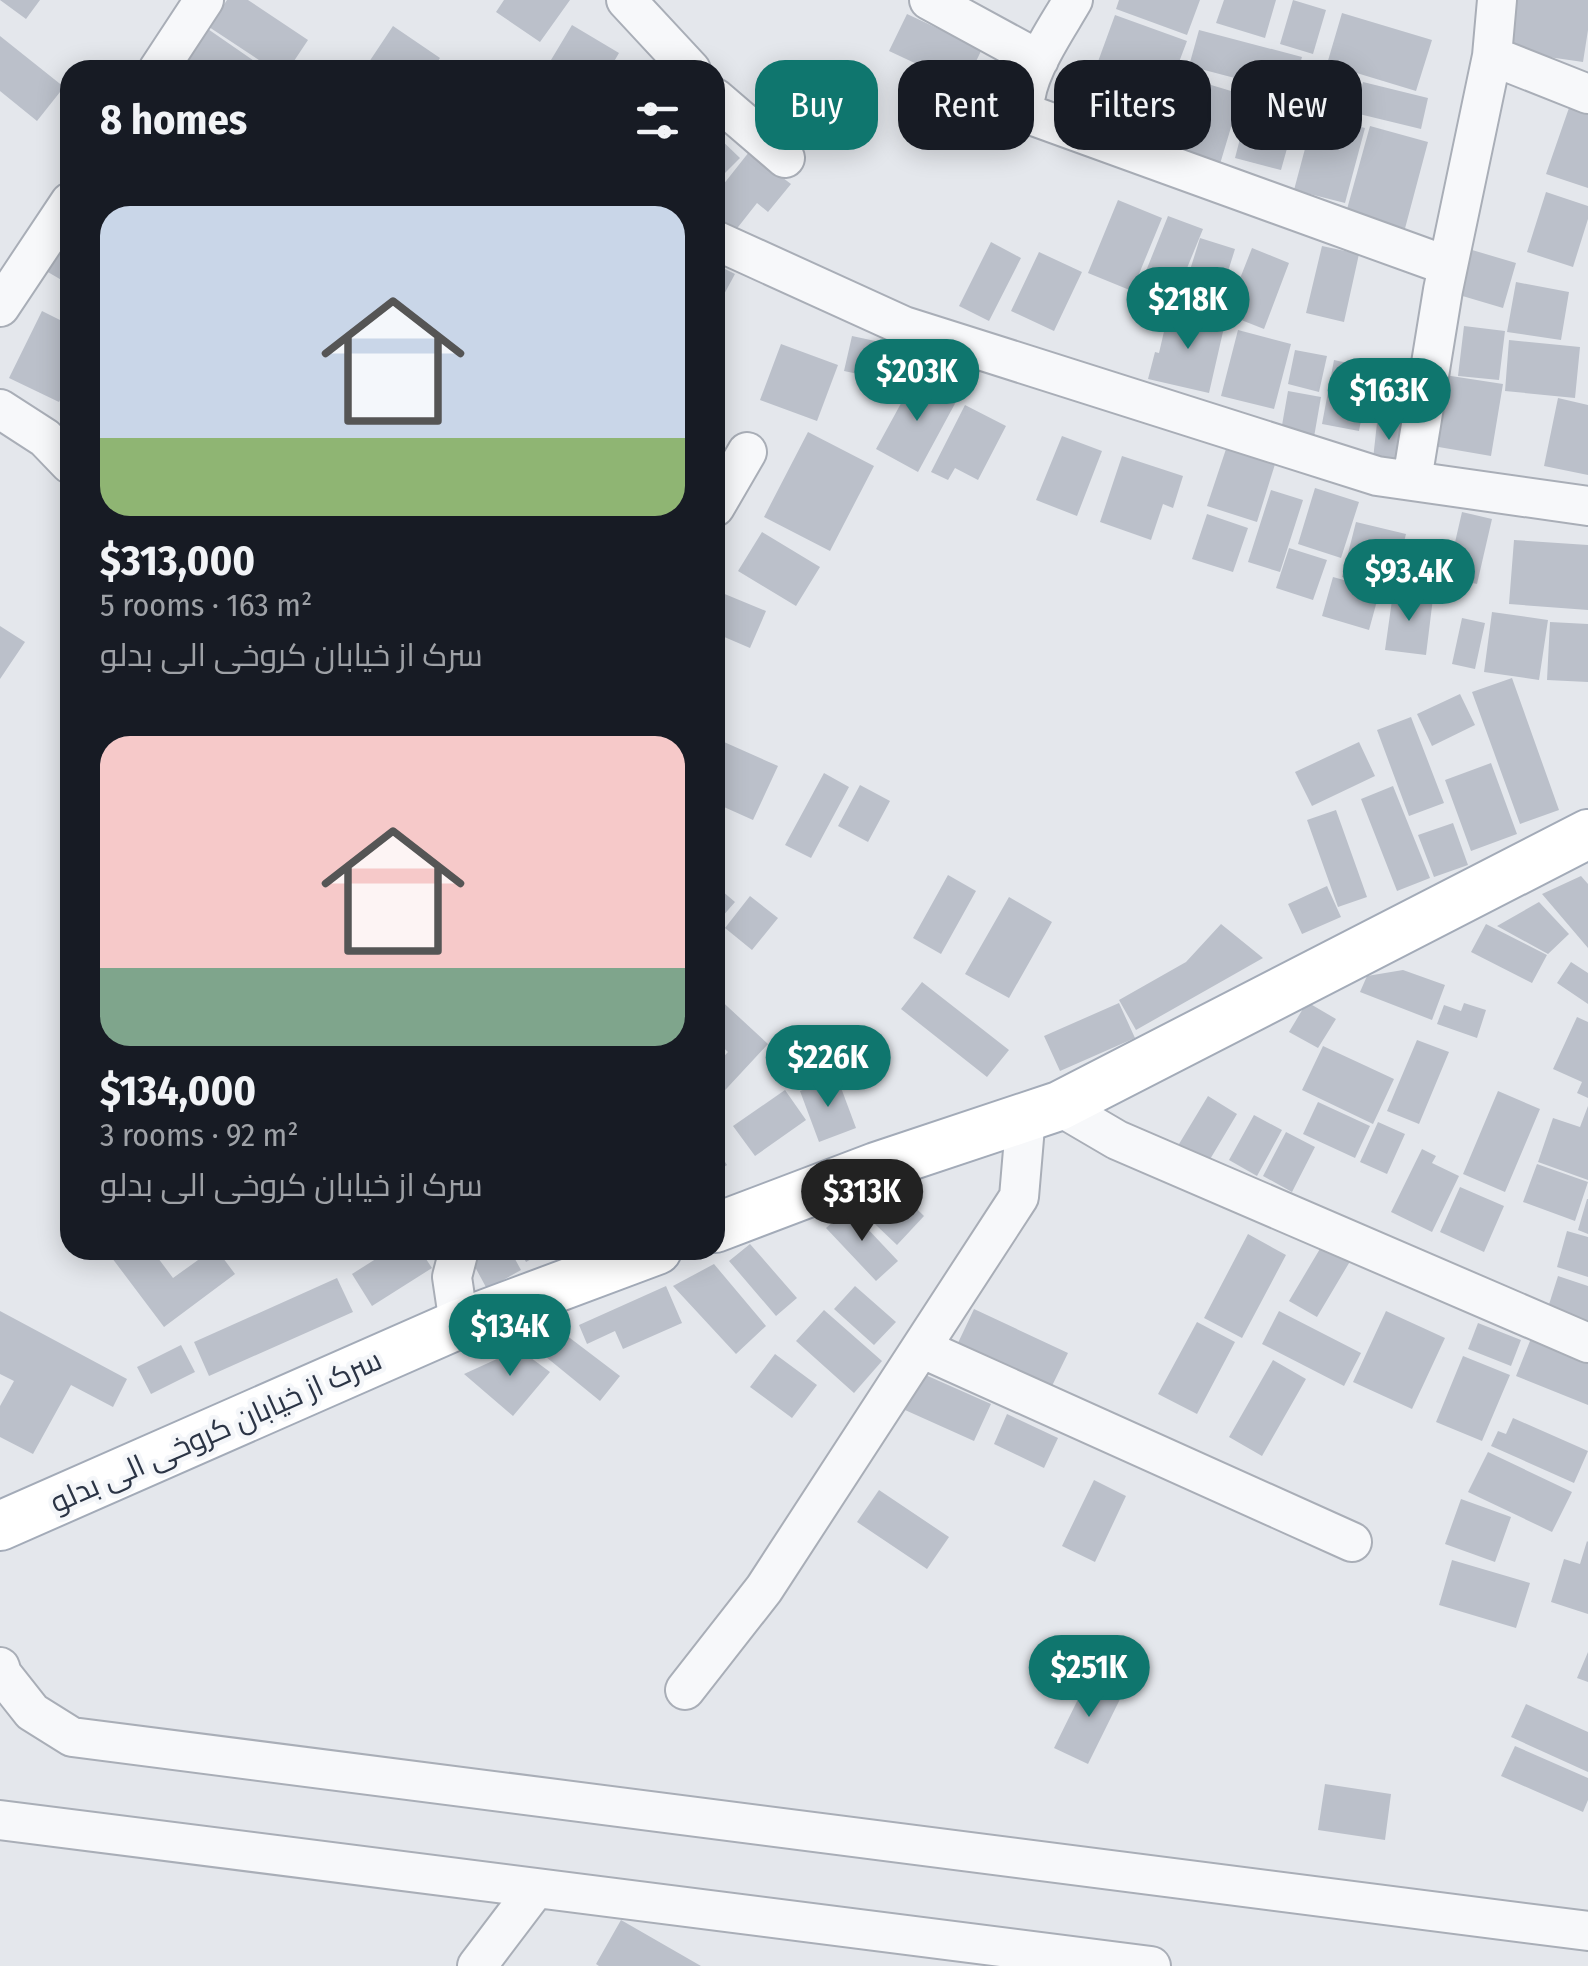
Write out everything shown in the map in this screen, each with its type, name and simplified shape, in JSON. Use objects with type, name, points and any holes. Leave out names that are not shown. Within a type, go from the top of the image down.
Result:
[{"type":"main road","points":[[725,1224],[876,1167],[1042,1111],[1588,834]]},
{"type":"main road","name":"سرک از خیابان کروخی الی بدلو","points":[[8,1531],[459,1324],[629,1260]]},
{"type":"street","points":[[165,60],[204,0]]},
{"type":"street","points":[[626,0],[682,60]]},
{"type":"street","points":[[930,0],[1040,60]]},
{"type":"street","points":[[1074,0],[1040,60],[1024,101],[1024,113],[1448,266]]},
{"type":"street","points":[[1412,480],[1448,266],[1492,56],[1497,0]]},
{"type":"street","points":[[1492,56],[1588,94]]},
{"type":"street","points":[[725,107],[784,158]]},
{"type":"street","points":[[0,307],[60,217]]},
{"type":"street","points":[[725,245],[904,326],[1377,476],[1588,506]]},
{"type":"street","points":[[0,409],[45,438],[60,454]]},
{"type":"street","points":[[725,490],[748,452]]},
{"type":"street","points":[[685,1690],[764,1589],[1019,1197],[1042,1111],[1118,1140],[1588,1343]]},
{"type":"street","points":[[456,1260],[452,1277],[459,1324]]},
{"type":"street","points":[[920,1348],[1352,1542]]},
{"type":"street","points":[[0,1668],[32,1712],[72,1737],[1588,1931]]},
{"type":"street","points":[[0,1820],[1151,1966]]},
{"type":"street","points":[[477,1966],[536,1888]]},
{"type":"building","points":[[0,0],[40,0],[26,19]]},
{"type":"building","points":[[227,0],[248,0],[308,40],[295,60],[259,60],[209,27]]},
{"type":"building","points":[[504,0],[570,0],[540,42],[496,12]]},
{"type":"building","points":[[1119,0],[1200,0],[1187,35],[1116,9]]},
{"type":"building","points":[[1224,0],[1276,0],[1265,38],[1216,23]]},
{"type":"building","points":[[1293,0],[1326,10],[1313,54],[1280,44]]},
{"type":"building","points":[[1507,0],[1588,0],[1583,62],[1500,50]]},
{"type":"building","points":[[1342,13],[1432,40],[1416,91],[1362,75],[1362,60],[1328,60]]},
{"type":"building","points":[[907,14],[982,49],[977,60],[908,60],[889,51]]},
{"type":"building","points":[[1115,15],[1187,41],[1180,60],[1099,60]]},
{"type":"building","points":[[572,25],[619,53],[615,60],[551,60]]},
{"type":"building","points":[[393,26],[440,58],[439,60],[370,60]]},
{"type":"building","points":[[205,27],[253,60],[183,60]]},
{"type":"building","points":[[1199,30],[1302,57],[1231,60],[1231,77],[1211,72],[1211,60],[1191,60]]},
{"type":"building","points":[[0,36],[60,84],[60,92],[37,121],[0,91]]},
{"type":"building","points":[[1363,82],[1428,98],[1421,129],[1362,115]]},
{"type":"building","points":[[1211,85],[1231,91],[1231,127],[1220,164],[1174,150],[1211,150]]},
{"type":"building","points":[[1570,105],[1588,111],[1588,188],[1546,174]]},
{"type":"building","points":[[1370,126],[1428,142],[1403,236],[1344,220]]},
{"type":"building","points":[[725,144],[740,158],[725,173]]},
{"type":"building","points":[[1237,150],[1287,150],[1281,170],[1235,158]]},
{"type":"building","points":[[1305,150],[1359,150],[1345,203],[1294,190]]},
{"type":"building","points":[[749,152],[791,184],[768,212],[757,203],[731,236],[725,231],[725,182]]},
{"type":"building","points":[[1546,192],[1588,206],[1588,219],[1573,267],[1527,252]]},
{"type":"building","points":[[1118,200],[1162,218],[1132,291],[1088,273]]},
{"type":"building","points":[[1168,216],[1203,229],[1174,300],[1140,286]]},
{"type":"building","points":[[60,237],[60,279],[41,268]]},
{"type":"building","points":[[1200,238],[1235,249],[1215,313],[1180,302]]},
{"type":"building","points":[[991,242],[1021,258],[989,321],[959,306]]},
{"type":"building","points":[[1322,246],[1359,254],[1344,322],[1306,313]]},
{"type":"building","points":[[1462,247],[1516,263],[1503,308],[1449,292]]},
{"type":"building","points":[[1252,248],[1289,263],[1264,329],[1226,314]]},
{"type":"building","points":[[1039,252],[1082,272],[1054,331],[1011,311]]},
{"type":"building","points":[[725,269],[735,274],[725,292]]},
{"type":"building","points":[[1516,282],[1569,292],[1561,340],[1507,332]]},
{"type":"building","points":[[1169,310],[1225,323],[1209,393],[1148,379]]},
{"type":"building","points":[[42,311],[60,320],[59,402],[9,378]]},
{"type":"building","points":[[1464,326],[1505,331],[1499,380],[1458,376]]},
{"type":"building","points":[[1238,330],[1291,344],[1274,409],[1221,396]]},
{"type":"building","points":[[852,336],[880,342],[872,377],[844,371]]},
{"type":"building","points":[[1509,340],[1580,347],[1575,398],[1505,391]]},
{"type":"building","points":[[781,344],[838,365],[817,421],[760,400]]},
{"type":"building","points":[[1295,350],[1327,356],[1319,392],[1288,384]]},
{"type":"building","points":[[1334,360],[1371,368],[1359,431],[1322,424]]},
{"type":"building","points":[[1438,374],[1503,384],[1491,456],[1427,445]]},
{"type":"building","points":[[1372,375],[1403,380],[1396,423],[1365,418]]},
{"type":"building","points":[[916,376],[958,398],[918,472],[876,449]]},
{"type":"building","points":[[1288,391],[1321,397],[1314,437],[1281,431]]},
{"type":"building","points":[[1558,398],[1588,405],[1588,475],[1544,466]]},
{"type":"building","points":[[965,405],[1006,426],[978,480],[955,468],[948,480],[931,472]]},
{"type":"building","points":[[1377,423],[1405,426],[1402,462],[1373,459]]},
{"type":"building","points":[[808,432],[874,466],[830,551],[764,517]]},
{"type":"building","points":[[1062,436],[1102,451],[1077,516],[1036,500]]},
{"type":"building","points":[[1227,446],[1276,461],[1257,522],[1207,506]]},
{"type":"building","points":[[1122,456],[1183,476],[1173,508],[1163,504],[1151,540],[1100,522]]},
{"type":"building","points":[[1315,488],[1359,502],[1341,558],[1298,544]]},
{"type":"building","points":[[1271,490],[1303,500],[1280,572],[1248,562]]},
{"type":"building","points":[[1462,512],[1492,519],[1477,584],[1447,577]]},
{"type":"building","points":[[1207,514],[1248,528],[1233,572],[1192,559]]},
{"type":"building","points":[[1356,522],[1406,534],[1392,589],[1342,577]]},
{"type":"building","points":[[762,532],[820,567],[796,606],[738,571]]},
{"type":"building","points":[[1514,540],[1588,545],[1588,610],[1509,604]]},
{"type":"building","points":[[1289,548],[1327,560],[1313,600],[1276,588]]},
{"type":"building","points":[[1333,577],[1380,590],[1369,630],[1322,616]]},
{"type":"building","points":[[1393,593],[1433,598],[1426,655],[1385,650]]},
{"type":"building","points":[[725,594],[766,611],[750,648],[725,637]]},
{"type":"building","points":[[1492,612],[1548,620],[1539,680],[1484,672]]},
{"type":"building","points":[[1462,618],[1485,623],[1475,669],[1452,664]]},
{"type":"building","points":[[1550,622],[1588,624],[1588,682],[1547,680]]},
{"type":"building","points":[[0,626],[25,642],[0,679]]},
{"type":"building","points":[[1512,678],[1559,810],[1520,824],[1472,692]]},
{"type":"building","points":[[1460,694],[1475,725],[1432,746],[1417,714]]},
{"type":"building","points":[[1411,717],[1444,803],[1409,816],[1377,730]]},
{"type":"building","points":[[725,742],[778,766],[753,820],[725,807]]},
{"type":"building","points":[[1359,742],[1375,776],[1312,806],[1295,772]]},
{"type":"building","points":[[1491,763],[1517,834],[1471,851],[1445,780]]},
{"type":"building","points":[[824,773],[849,787],[811,858],[785,845]]},
{"type":"building","points":[[860,785],[890,801],[868,842],[838,826]]},
{"type":"building","points":[[1393,786],[1430,878],[1397,891],[1361,799]]},
{"type":"building","points":[[1336,810],[1367,897],[1338,907],[1307,820]]},
{"type":"building","points":[[1453,823],[1468,865],[1434,877],[1418,835]]},
{"type":"building","points":[[948,875],[976,891],[941,954],[913,938]]},
{"type":"building","points":[[1581,876],[1588,884],[1588,948],[1542,894]]},
{"type":"building","points":[[1327,886],[1341,917],[1302,934],[1288,904]]},
{"type":"building","points":[[725,894],[735,902],[725,914]]},
{"type":"building","points":[[750,896],[778,918],[752,950],[725,928]]},
{"type":"building","points":[[1009,897],[1052,922],[1009,998],[965,974]]},
{"type":"building","points":[[1539,902],[1569,934],[1548,954],[1497,926]]},
{"type":"building","points":[[1221,924],[1263,958],[1136,1030],[1119,1000],[1186,962]]},
{"type":"building","points":[[1486,924],[1547,955],[1532,983],[1471,952]]},
{"type":"building","points":[[1571,962],[1588,973],[1588,1004],[1557,983]]},
{"type":"building","points":[[1403,970],[1445,985],[1432,1020],[1360,992],[1367,976]]},
{"type":"building","points":[[922,982],[1009,1050],[987,1077],[901,1009]]},
{"type":"building","points":[[1307,1002],[1336,1019],[1318,1048],[1289,1032]]},
{"type":"building","points":[[1119,1003],[1135,1038],[1060,1071],[1044,1036]]},
{"type":"building","points":[[1464,1003],[1486,1010],[1477,1038],[1437,1024],[1444,1005],[1461,1011]]},
{"type":"building","points":[[725,1004],[768,1044],[725,1090]]},
{"type":"building","points":[[1577,1017],[1588,1022],[1588,1098],[1577,1093],[1582,1082],[1553,1069]]},
{"type":"building","points":[[1417,1040],[1449,1052],[1419,1124],[1387,1111]]},
{"type":"building","points":[[1323,1046],[1394,1079],[1373,1124],[1302,1090]]},
{"type":"building","points":[[837,1077],[856,1128],[819,1142],[800,1091]]},
{"type":"building","points":[[785,1090],[806,1120],[755,1156],[733,1126]]},
{"type":"building","points":[[1498,1091],[1540,1109],[1505,1192],[1463,1174]]},
{"type":"building","points":[[1208,1096],[1237,1114],[1206,1166],[1176,1149]]},
{"type":"building","points":[[1318,1102],[1370,1126],[1355,1158],[1303,1134]]},
{"type":"building","points":[[1588,1106],[1588,1180],[1538,1162],[1553,1118],[1580,1127]]},
{"type":"building","points":[[1254,1115],[1282,1130],[1257,1176],[1229,1160]]},
{"type":"building","points":[[1378,1122],[1405,1134],[1387,1174],[1360,1162]]},
{"type":"building","points":[[1286,1132],[1315,1147],[1292,1192],[1263,1176]]},
{"type":"building","points":[[1422,1149],[1436,1156],[1432,1163],[1459,1176],[1432,1232],[1391,1212]]},
{"type":"building","points":[[1537,1164],[1588,1182],[1575,1221],[1523,1202]]},
{"type":"building","points":[[891,1184],[924,1216],[897,1245],[856,1206]]},
{"type":"building","points":[[1460,1187],[1504,1206],[1484,1252],[1440,1232]]},
{"type":"building","points":[[1588,1199],[1588,1234],[1578,1230]]},
{"type":"building","points":[[848,1208],[898,1261],[876,1281],[826,1228]]},
{"type":"building","points":[[1567,1231],[1588,1237],[1588,1277],[1557,1267]]},
{"type":"building","points":[[1248,1234],[1286,1255],[1242,1338],[1204,1318]]},
{"type":"building","points":[[1324,1242],[1352,1258],[1317,1317],[1289,1301]]},
{"type":"building","points":[[750,1244],[797,1298],[776,1316],[729,1261]]},
{"type":"building","points":[[114,1260],[160,1260],[173,1278],[198,1260],[224,1260],[235,1274],[164,1327]]},
{"type":"building","points":[[374,1260],[427,1260],[432,1268],[372,1306],[352,1274]]},
{"type":"building","points":[[471,1260],[516,1260],[521,1270],[487,1289]]},
{"type":"building","points":[[714,1264],[766,1326],[736,1354],[673,1286]]},
{"type":"building","points":[[1558,1276],[1588,1286],[1588,1332],[1545,1317]]},
{"type":"building","points":[[337,1278],[353,1312],[209,1376],[194,1342]]},
{"type":"building","points":[[666,1286],[682,1323],[623,1349],[615,1331],[587,1344],[579,1325]]},
{"type":"building","points":[[855,1286],[896,1322],[874,1345],[834,1309]]},
{"type":"building","points":[[974,1309],[1068,1353],[1051,1388],[957,1345]]},
{"type":"building","points":[[824,1310],[882,1361],[854,1393],[796,1341]]},
{"type":"building","points":[[0,1311],[127,1379],[113,1407],[71,1385],[33,1454],[0,1437],[0,1406],[14,1381],[0,1374]]},
{"type":"building","points":[[1279,1311],[1361,1353],[1344,1386],[1262,1344]]},
{"type":"building","points":[[1386,1311],[1445,1338],[1412,1409],[1353,1382]]},
{"type":"building","points":[[1197,1322],[1235,1342],[1197,1414],[1158,1394]]},
{"type":"building","points":[[1478,1323],[1521,1340],[1511,1366],[1468,1349]]},
{"type":"building","points":[[566,1335],[620,1376],[600,1401],[535,1348]]},
{"type":"building","points":[[1532,1336],[1588,1359],[1588,1405],[1516,1376]]},
{"type":"building","points":[[181,1345],[195,1372],[151,1394],[137,1367]]},
{"type":"building","points":[[519,1349],[550,1372],[513,1416],[464,1374]]},
{"type":"building","points":[[775,1354],[817,1385],[792,1418],[750,1387]]},
{"type":"building","points":[[1463,1356],[1510,1375],[1482,1441],[1436,1422]]},
{"type":"building","points":[[1273,1360],[1306,1379],[1262,1456],[1229,1437]]},
{"type":"building","points":[[921,1373],[991,1404],[974,1441],[905,1410]]},
{"type":"building","points":[[1007,1414],[1058,1438],[1044,1468],[994,1444]]},
{"type":"building","points":[[1513,1418],[1588,1451],[1574,1483],[1491,1446],[1498,1431],[1506,1434]]},
{"type":"building","points":[[1488,1452],[1572,1492],[1552,1532],[1468,1492]]},
{"type":"building","points":[[1094,1480],[1126,1496],[1095,1562],[1062,1546]]},
{"type":"building","points":[[879,1490],[949,1537],[927,1569],[857,1522]]},
{"type":"building","points":[[1461,1499],[1511,1517],[1495,1562],[1445,1544]]},
{"type":"building","points":[[1587,1541],[1588,1614],[1551,1602],[1564,1559],[1580,1564]]},
{"type":"building","points":[[1452,1560],[1530,1583],[1516,1628],[1439,1605]]},
{"type":"building","points":[[1588,1652],[1588,1682],[1577,1678]]},
{"type":"building","points":[[1090,1675],[1124,1691],[1088,1764],[1054,1748]]},
{"type":"building","points":[[1526,1704],[1588,1732],[1588,1772],[1511,1737]]},
{"type":"building","points":[[1515,1746],[1588,1778],[1588,1800],[1583,1812],[1501,1776]]},
{"type":"building","points":[[1325,1784],[1391,1794],[1385,1840],[1318,1830]]},
{"type":"building","points":[[621,1920],[701,1966],[599,1966],[596,1964]]}]
